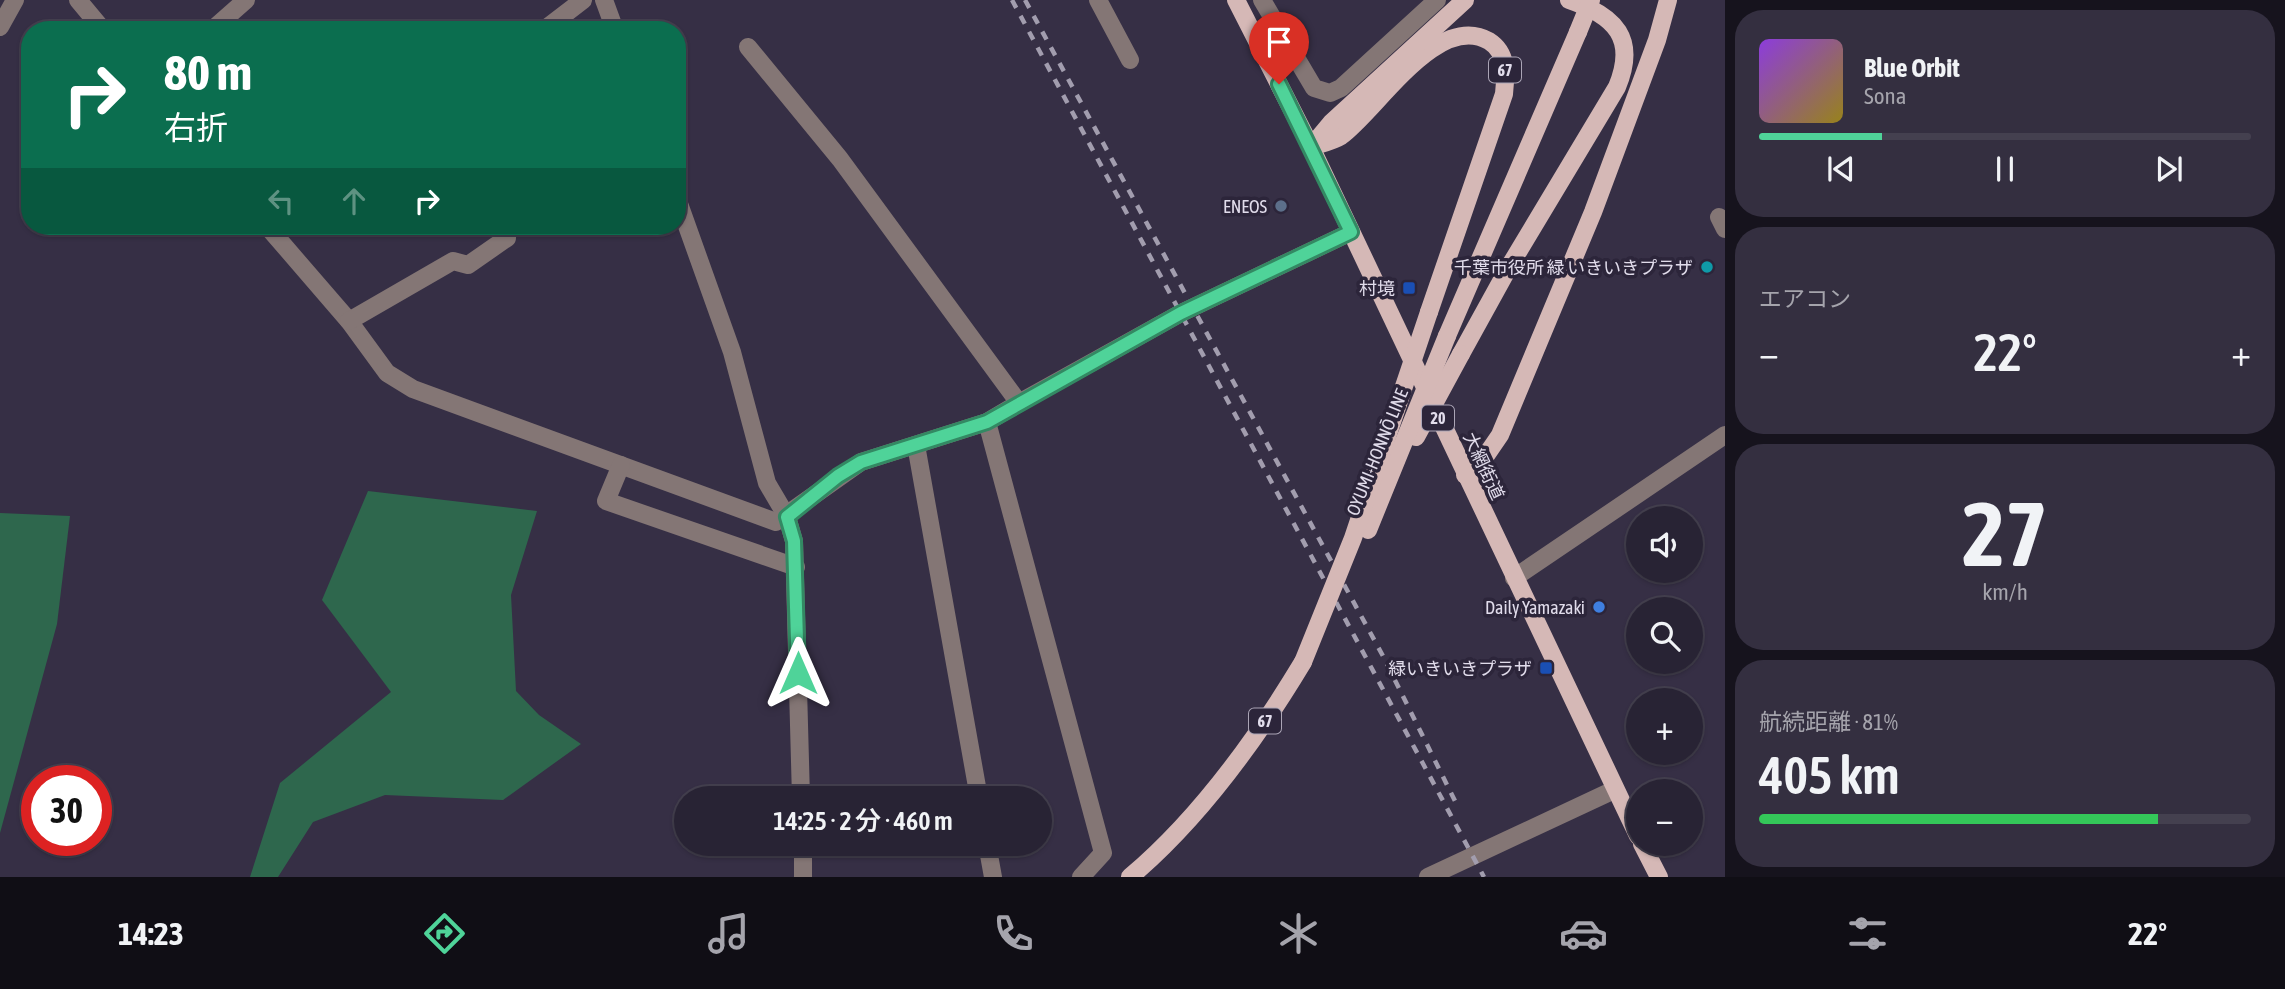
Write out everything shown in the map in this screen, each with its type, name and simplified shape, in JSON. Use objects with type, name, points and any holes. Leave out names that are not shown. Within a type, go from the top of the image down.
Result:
[{"type":"main road","name":"大網街道","points":[[1236,0],[1311,147],[1626,813]]},
{"type":"main road","points":[[1311,147],[1331,123],[1462,3],[1477,0]]},
{"type":"main road","points":[[1382,494],[1509,267],[1617,88],[1624,69],[1625,44],[1617,30],[1600,15],[1569,0]]},
{"type":"main road","name":"OYUMI-HONNŌ LINE","points":[[1130,877],[1185,824],[1223,778],[1280,700],[1349,575],[1447,336],[1591,0]]},
{"type":"main road","points":[[1465,475],[1487,454],[1500,435],[1593,212],[1657,40],[1668,0]]},
{"type":"main road","name":"67","points":[[1303,662],[1353,538],[1504,94],[1505,66],[1495,45],[1475,36],[1463,35],[1436,45],[1339,137],[1311,147]]},
{"type":"main road","points":[[1648,856],[1659,877]]},
{"type":"street","points":[[0,27],[15,0]]},
{"type":"street","points":[[78,0],[96,21]]},
{"type":"street","points":[[222,21],[246,0]]},
{"type":"street","points":[[556,21],[583,0]]},
{"type":"street","points":[[604,0],[612,21]]},
{"type":"street","points":[[1098,0],[1130,60]]},
{"type":"street","points":[[1262,0],[1314,88],[1330,93],[1341,88],[1437,0]]},
{"type":"street","points":[[748,47],[840,159],[1019,403]]},
{"type":"street","points":[[686,223],[732,352],[767,483],[787,517],[794,541],[801,786]]},
{"type":"street","points":[[275,235],[349,321],[387,373],[413,389],[776,522],[787,517],[838,476],[861,462],[987,422],[1181,313],[1351,232]]},
{"type":"street","points":[[349,321],[453,261],[468,265],[507,238],[507,235]]},
{"type":"street","points":[[987,422],[1102,853],[1081,877]]},
{"type":"street","points":[[1514,578],[1725,435]]},
{"type":"street","points":[[916,445],[977,786]]},
{"type":"street","points":[[621,466],[606,501],[796,567]]},
{"type":"street","points":[[1428,877],[1614,790]]},
{"type":"street","points":[[803,856],[803,877]]},
{"type":"street","points":[[989,856],[993,877]]},
{"type":"green space","points":[[368,491],[537,511],[511,595],[516,691],[539,715],[581,744],[503,800],[385,795],[313,822],[278,877],[250,877],[280,783],[391,692],[322,600]]},
{"type":"green space","points":[[0,513],[70,516],[57,624],[0,833]]},
{"type":"railway","points":[[1012,0],[1484,877]]},
{"type":"railway","points":[[1025,0],[1383,656],[1457,805]]},
{"type":"place","name":"ENEOS","points":[[1281,206]]},
{"type":"place","name":"千葉市役所 緑 いきいきプラザ","points":[[1707,267]]},
{"type":"place","name":"村境","points":[[1409,288]]},
{"type":"place","name":"Daily Yamazaki","points":[[1599,607]]},
{"type":"place","name":"緑いきいきプラザ","points":[[1546,668]]},
{"type":"route","points":[[798,673],[798,594],[794,541],[787,517],[838,476],[861,462],[987,422],[1181,313],[1351,232],[1279,84]]}]
